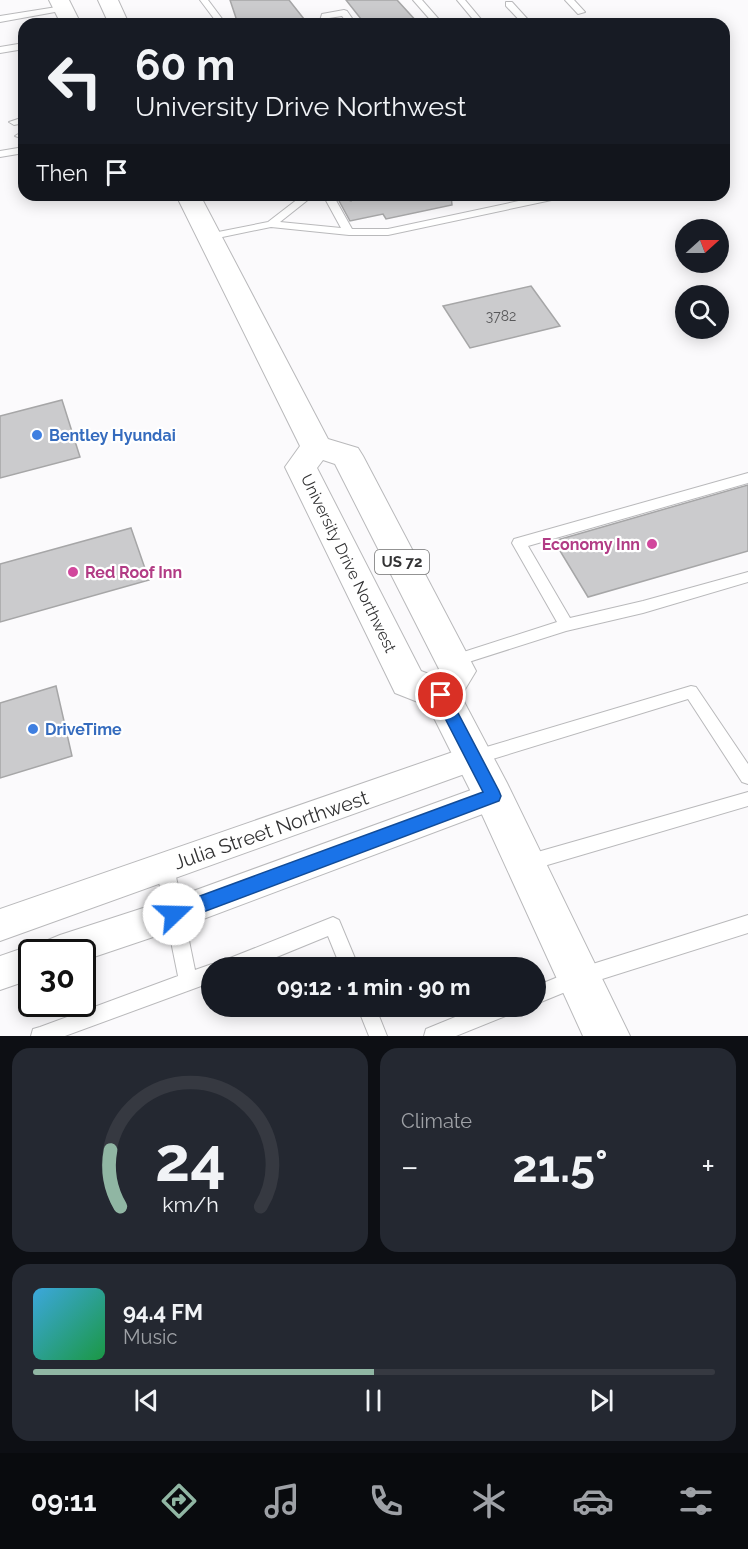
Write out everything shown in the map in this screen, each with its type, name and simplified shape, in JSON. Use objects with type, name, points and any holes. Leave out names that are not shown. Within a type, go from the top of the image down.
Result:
[{"type":"highway","points":[[108,0],[116,18]]},
{"type":"highway","name":"University Drive Northwest","points":[[191,201],[316,447],[347,456],[447,678],[473,758],[607,1036]]},
{"type":"highway","name":"University Drive Northwest","points":[[316,447],[301,467],[408,682],[447,678]]},
{"type":"street","name":"Julia Street Northwest","points":[[0,925],[473,758]]},
{"type":"street","points":[[96,940],[174,914],[493,796]]},
{"type":"street","points":[[0,973],[18,967]]},
{"type":"lane","points":[[204,0],[218,18]]},
{"type":"lane","points":[[417,0],[434,18]]},
{"type":"lane","points":[[461,0],[476,18]]},
{"type":"lane","points":[[569,0],[581,12]]},
{"type":"lane","points":[[508,4],[522,18]]},
{"type":"lane","points":[[0,19],[64,11]]},
{"type":"lane","points":[[325,18],[325,16],[344,13],[348,18]]},
{"type":"lane","points":[[0,50],[18,47]]},
{"type":"lane","points":[[0,154],[18,151]]},
{"type":"lane","points":[[271,224],[301,201]]},
{"type":"lane","points":[[331,201],[349,232]]},
{"type":"lane","points":[[208,237],[271,224],[349,232],[388,232],[533,201]]},
{"type":"lane","points":[[292,208],[307,228]]},
{"type":"lane","points":[[364,218],[370,233]]},
{"type":"lane","points":[[566,625],[519,543],[748,478]]},
{"type":"lane","points":[[447,678],[566,625],[643,607],[748,577]]},
{"type":"lane","points":[[473,758],[691,692],[748,777]]},
{"type":"lane","points":[[525,864],[748,799]]},
{"type":"lane","points":[[165,867],[188,982]]},
{"type":"lane","points":[[546,991],[580,976],[748,924]]},
{"type":"lane","points":[[254,957],[333,926],[346,957]]},
{"type":"lane","points":[[40,1036],[201,977]]},
{"type":"lane","points":[[370,1017],[378,1036]]},
{"type":"lane","points":[[433,1036],[479,1017]]},
{"type":"building","points":[[230,0],[289,0],[303,18],[236,18]]},
{"type":"building","points":[[346,0],[397,0],[414,18],[360,18]]},
{"type":"building","points":[[339,201],[452,201],[452,205],[386,219],[383,214],[350,221]]},
{"type":"building","points":[[531,286],[560,326],[470,348],[443,306]]},
{"type":"building","name":"Bentley Hyundai","points":[[62,400],[80,457],[0,478],[0,416]]},
{"type":"building","name":"Economy Inn","points":[[748,485],[748,551],[588,597],[554,541]]},
{"type":"building","name":"Red Roof Inn","points":[[131,528],[149,580],[0,622],[0,564]]},
{"type":"building","name":"DriveTime","points":[[56,686],[72,756],[0,778],[0,703]]},
{"type":"place","name":"Bentley Hyundai","points":[[37,435]]},
{"type":"place","name":"Economy Inn","points":[[652,544]]},
{"type":"place","name":"Red Roof Inn","points":[[73,572]]},
{"type":"place","name":"DriveTime","points":[[33,729]]},
{"type":"route","points":[[174,914],[493,796],[441,695]]}]
